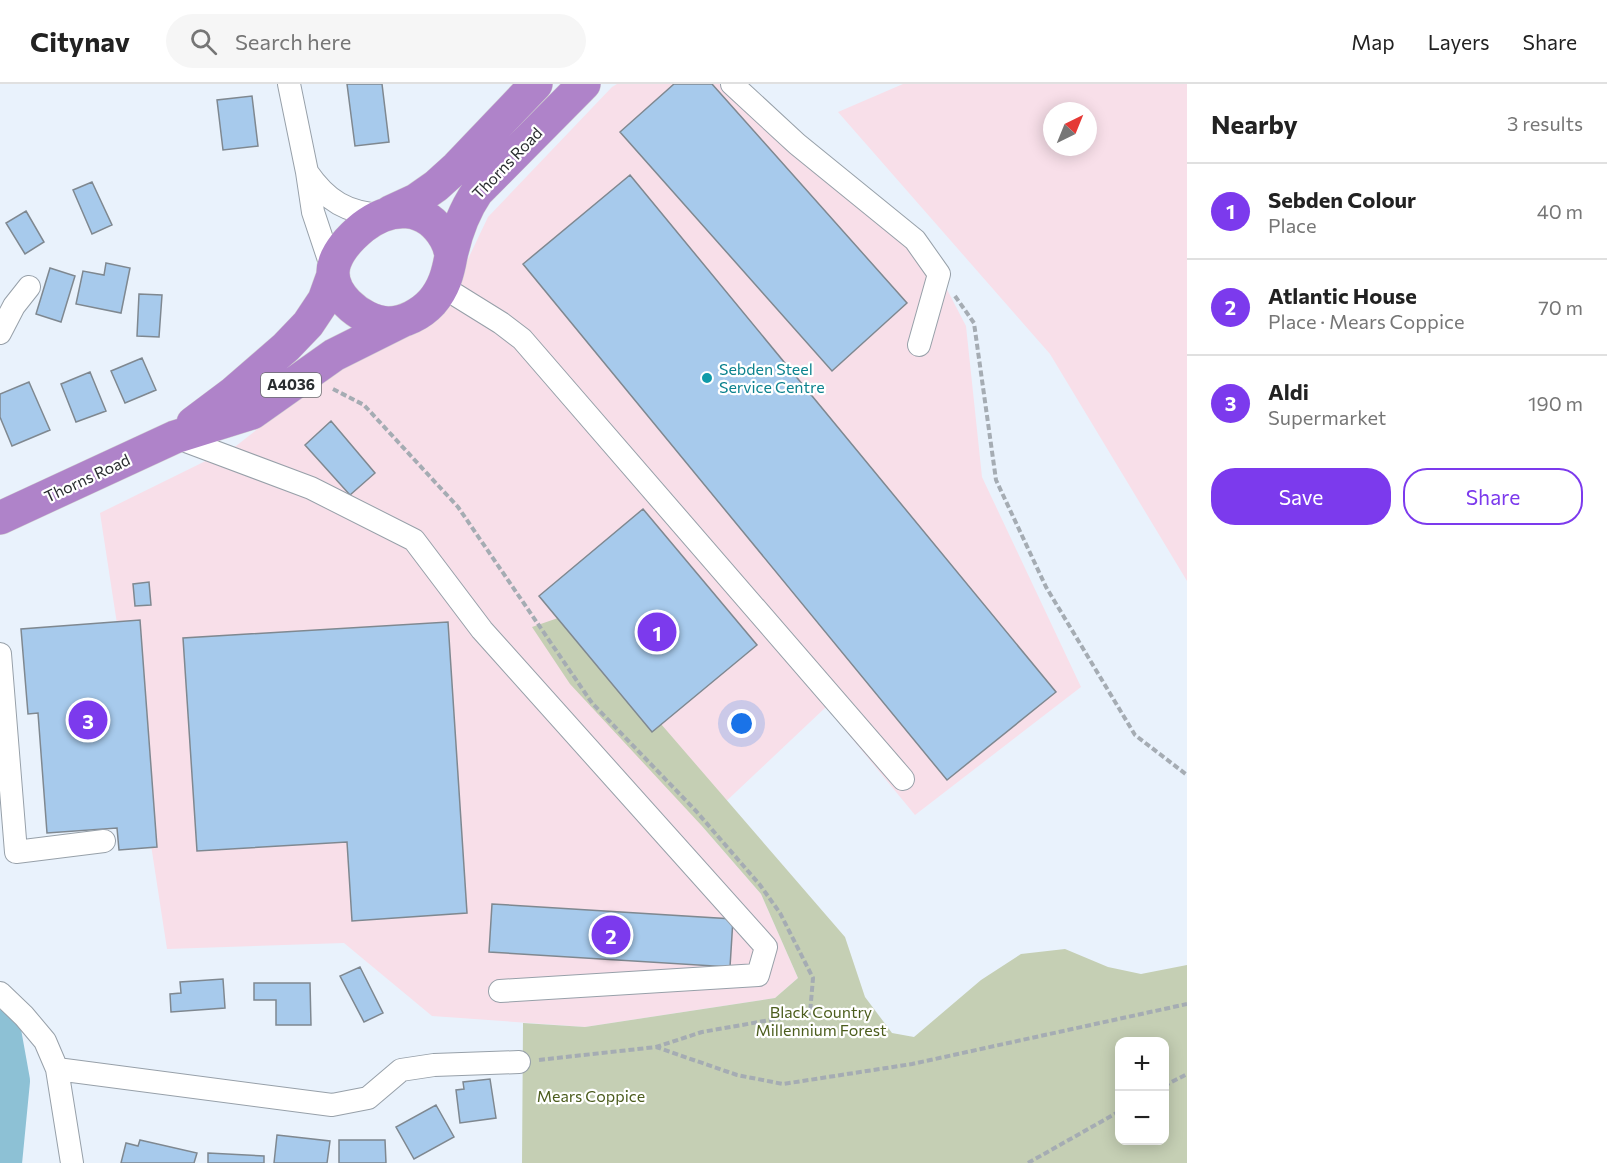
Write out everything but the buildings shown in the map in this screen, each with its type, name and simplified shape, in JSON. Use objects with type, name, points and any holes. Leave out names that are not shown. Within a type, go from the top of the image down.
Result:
[{"type":"highway","name":"Thorns Road","points":[[386,213],[416,200],[436,186],[536,84]]},
{"type":"highway","name":"Thorns Road","points":[[452,255],[468,205],[477,192],[584,84]]},
{"type":"highway","points":[[386,213],[406,211],[424,217],[438,228],[447,240],[452,255]]},
{"type":"highway","name":"A4036","points":[[333,274],[334,263],[340,250],[352,236],[365,225],[386,213]]},
{"type":"highway","name":"A4036","points":[[402,321],[417,314],[432,302],[449,272],[452,255]]},
{"type":"highway","name":"Thorns Road","points":[[175,437],[233,393],[286,347],[308,324],[319,308],[333,274]]},
{"type":"highway","points":[[333,274],[340,294],[358,313],[372,320],[387,323],[402,321]]},
{"type":"highway","name":"Thorns Road","points":[[0,519],[175,437],[252,412],[334,355],[402,321]]},
{"type":"street","points":[[289,84],[313,212],[333,274]]},
{"type":"street","points":[[732,84],[797,144],[915,240],[939,274],[920,345]]},
{"type":"street","points":[[307,172],[316,185],[336,203],[364,214],[386,213]]},
{"type":"street","points":[[0,333],[14,306],[30,287]]},
{"type":"street","points":[[442,287],[501,323],[522,339],[903,779]]},
{"type":"street","points":[[175,437],[310,488],[414,540],[482,630],[766,947],[758,975],[500,990]]},
{"type":"street","points":[[0,654],[8,851],[104,841]]},
{"type":"street","points":[[0,993],[45,1041],[57,1069],[72,1163]]},
{"type":"street","points":[[57,1069],[332,1105],[368,1098],[401,1070],[434,1065],[519,1062]]},
{"type":"path","points":[[939,274],[974,323],[996,480],[1046,587],[1135,735],[1187,775]]},
{"type":"path","points":[[305,376],[364,405],[458,507],[592,703],[696,812],[760,885],[780,913],[813,978],[810,1013],[702,1032],[656,1047],[519,1062]]},
{"type":"path","points":[[656,1047],[737,1075],[783,1084],[912,1064],[1187,1004]]},
{"type":"path","points":[[1169,1083],[1187,1074]]},
{"type":"path","points":[[1028,1163],[1115,1114]]},
{"type":"shaded area","points":[[617,84],[740,84],[939,274],[966,326],[982,477],[1081,687],[915,815],[826,707],[701,825],[761,894],[798,978],[775,998],[585,1027],[432,1016],[344,943],[167,949],[100,513],[236,446],[361,347],[449,299],[488,217]]},
{"type":"shaded area","points":[[903,84],[1187,84],[1187,581],[1050,354],[838,112]]},
{"type":"green space","name":"Mears Coppice","points":[[558,618],[652,731],[661,724],[845,937],[865,997],[892,1033],[914,1037],[981,980],[1021,954],[1065,949],[1108,967],[1141,974],[1187,965],[1187,1163],[522,1163],[523,1023],[585,1027],[775,998],[798,978],[761,894],[701,825],[570,684],[532,627]]},
{"type":"waterway","points":[[0,1031],[9,1081],[1,1163]]},
{"type":"place","name":"Sebden Steel Service Centre","points":[[707,378]]},
{"type":"place","name":"Sebden Colour","points":[[657,632]]},
{"type":"place","name":"Aldi","points":[[88,720]]},
{"type":"place","name":"Atlantic House","points":[[611,935]]},
{"type":"park label","name":"Black Country Millennium Forest","points":[[821,1021]]}]
